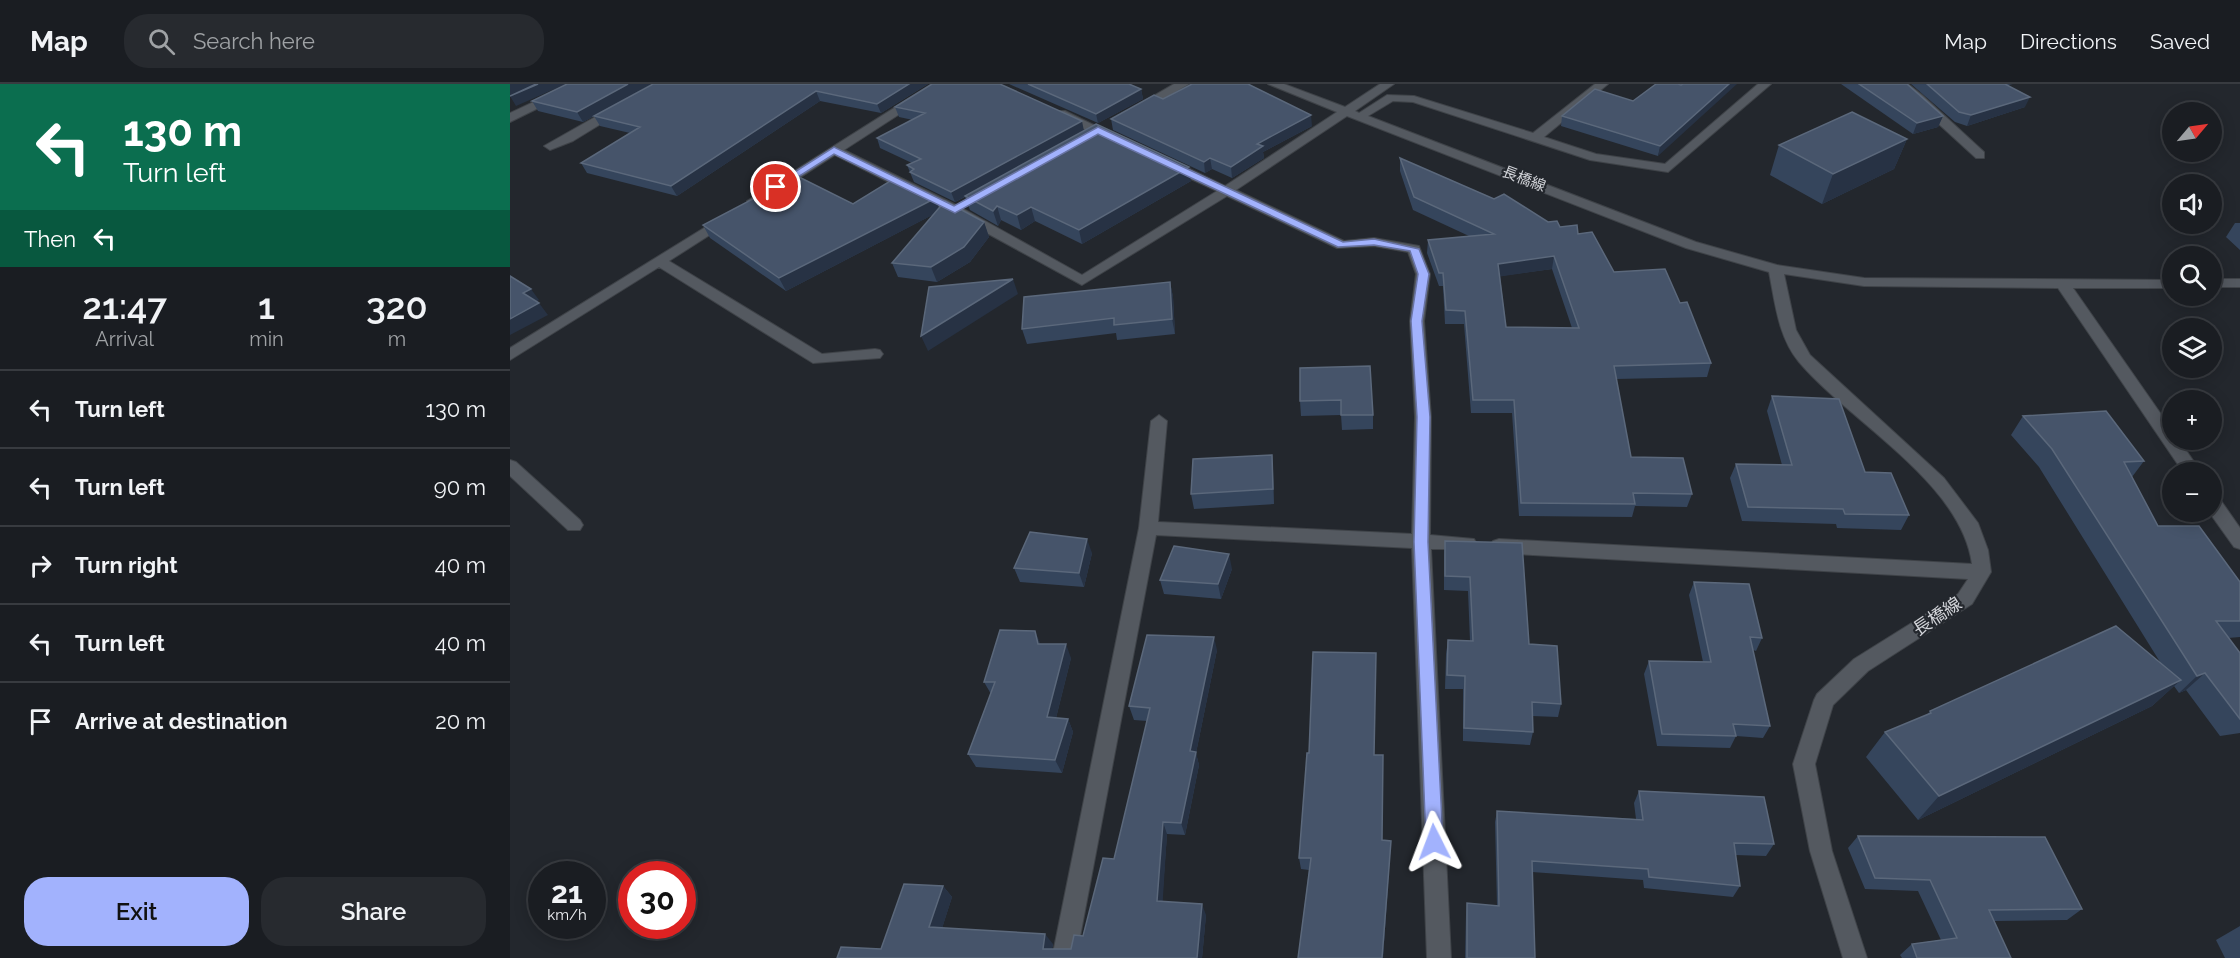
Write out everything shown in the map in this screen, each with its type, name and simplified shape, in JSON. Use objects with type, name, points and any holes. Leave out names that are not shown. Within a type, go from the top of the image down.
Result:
[{"type":"street","points":[[510,118],[581,84]]},
{"type":"street","points":[[510,355],[940,84]]},
{"type":"street","points":[[1093,133],[1183,84]]},
{"type":"street","name":"長橋線","points":[[1274,84],[1691,245],[1776,269],[1864,282],[2162,284]]},
{"type":"street","points":[[1354,113],[1388,84]]},
{"type":"street","points":[[1534,138],[1602,84]]},
{"type":"street","points":[[834,150],[960,207],[1082,281],[1354,113],[1391,97],[1414,99],[1594,157],[1668,168],[1765,84]]},
{"type":"street","points":[[1900,84],[1918,97],[1980,155]]},
{"type":"street","points":[[550,146],[569,138],[634,100]]},
{"type":"street","points":[[1045,107],[1093,133],[1119,140]]},
{"type":"street","points":[[1162,160],[1341,245],[1374,242],[1414,249],[1423,274],[1417,321],[1423,417],[1421,542],[1439,958]]},
{"type":"street","points":[[659,261],[819,359],[875,354]]},
{"type":"street","points":[[1148,528],[1982,572],[1979,550],[1970,523],[1938,482],[1804,358],[1788,330],[1776,269]]},
{"type":"street","points":[[2222,283],[2240,283]]},
{"type":"street","points":[[2062,284],[2185,462]]},
{"type":"street","points":[[1064,958],[1148,528],[1159,421]]},
{"type":"street","points":[[510,466],[574,525]]},
{"type":"street","points":[[2222,516],[2240,542]]},
{"type":"street","name":"長橋線","points":[[1854,958],[1821,851],[1804,764],[1824,700],[1861,665],[1965,599],[1982,572]]},
{"type":"building","points":[[567,84],[628,84],[577,112],[532,101]]},
{"type":"building","points":[[653,84],[909,84],[877,104],[816,91],[671,186],[581,163],[640,127],[594,116]]},
{"type":"building","points":[[932,84],[1000,84],[1082,121],[951,192],[910,172],[914,169],[907,165],[921,159],[877,138],[925,113],[895,107]]},
{"type":"building","points":[[1028,84],[1129,84],[1141,89],[1096,114]]},
{"type":"building","points":[[1192,84],[1248,84],[1311,115],[1257,144],[1263,146],[1231,167],[1210,158],[1204,162],[1111,119],[1154,95],[1163,99]]},
{"type":"building","points":[[1656,84],[1729,84],[1660,146],[1562,116],[1595,89],[1633,101]]},
{"type":"building","points":[[1859,84],[1907,84],[1943,116],[1917,123]]},
{"type":"building","points":[[1927,84],[2005,84],[2030,97],[1971,115],[1959,112]]},
{"type":"building","points":[[1852,112],[1907,139],[1833,174],[1779,145]]},
{"type":"building","points":[[1096,124],[1189,167],[1079,230],[1031,207],[1017,215],[997,206],[993,211],[965,196]]},
{"type":"building","points":[[1400,158],[1494,199],[1504,194],[1548,222],[1557,221],[1560,227],[1577,225],[1578,234],[1592,232],[1614,272],[1665,269],[1680,303],[1687,302],[1711,363],[1614,366],[1631,457],[1683,458],[1692,494],[1633,493],[1635,504],[1521,503],[1514,400],[1473,400],[1465,311],[1446,310],[1443,273],[1439,273],[1428,240],[1494,234],[1414,197]],"holes":[[[1554,256],[1579,328],[1506,327],[1498,264]]]},
{"type":"building","points":[[797,176],[853,204],[895,178],[936,198],[779,278],[703,225]]},
{"type":"building","points":[[945,201],[984,222],[964,247],[931,267],[892,263]]},
{"type":"building","points":[[510,276],[531,289],[523,293],[539,303],[510,319]]},
{"type":"building","points":[[1013,279],[921,336],[929,287]]},
{"type":"building","points":[[1170,282],[1172,319],[1114,325],[1114,318],[1022,329],[1024,297]]},
{"type":"building","points":[[1370,366],[1373,415],[1341,415],[1341,400],[1300,401],[1300,368]]},
{"type":"building","points":[[1772,396],[1839,399],[1865,472],[1891,473],[1909,515],[1845,514],[1843,509],[1748,507],[1736,464],[1792,465]]},
{"type":"building","points":[[2106,411],[2144,461],[2124,462],[2158,526],[2199,526],[2240,582],[2240,621],[2216,621],[2240,653],[2240,719],[2205,673],[2197,676],[2052,449],[2023,416]]},
{"type":"building","points":[[1272,455],[1273,489],[1191,494],[1193,459]]},
{"type":"building","points":[[1030,532],[1087,539],[1079,573],[1014,568]]},
{"type":"building","points":[[1445,541],[1522,543],[1529,644],[1557,646],[1561,704],[1532,702],[1533,732],[1464,728],[1465,676],[1447,675],[1448,640],[1473,641],[1470,577],[1445,576]]},
{"type":"building","points":[[1174,546],[1229,554],[1218,584],[1160,580]]},
{"type":"building","points":[[1694,582],[1749,584],[1762,638],[1750,637],[1770,726],[1733,724],[1736,736],[1662,734],[1649,661],[1711,662]]},
{"type":"building","points":[[2116,626],[2181,680],[1939,796],[1885,732],[1931,713],[1930,711]]},
{"type":"building","points":[[1000,630],[1035,631],[1038,644],[1066,644],[1047,717],[1068,719],[1055,760],[968,754],[995,682],[984,682]]},
{"type":"building","points":[[1147,635],[1214,637],[1190,751],[1196,752],[1181,823],[1163,822],[1157,901],[1202,904],[1197,958],[837,958],[841,947],[881,949],[904,884],[943,886],[929,927],[1045,934],[1043,949],[1071,949],[1074,935],[1083,936],[1103,858],[1114,859],[1150,708],[1129,706]]},
{"type":"building","points":[[1313,652],[1376,653],[1374,755],[1383,755],[1382,840],[1391,841],[1382,958],[1298,958],[1311,858],[1299,858],[1307,753],[1309,753]]},
{"type":"building","points":[[1639,791],[1764,797],[1774,844],[1734,843],[1740,886],[1649,877],[1648,869],[1532,861],[1535,958],[1467,958],[1467,903],[1499,906],[1497,811],[1643,820]]},
{"type":"building","points":[[1858,836],[2045,837],[2082,909],[1989,910],[2011,958],[1917,958],[1912,944],[1957,938],[1930,880],[1875,878]]},
{"type":"route","points":[[776,187],[834,150],[955,210],[1098,130],[1341,245],[1374,242],[1414,249],[1423,274],[1417,321],[1423,417],[1421,542],[1434,842]]}]
